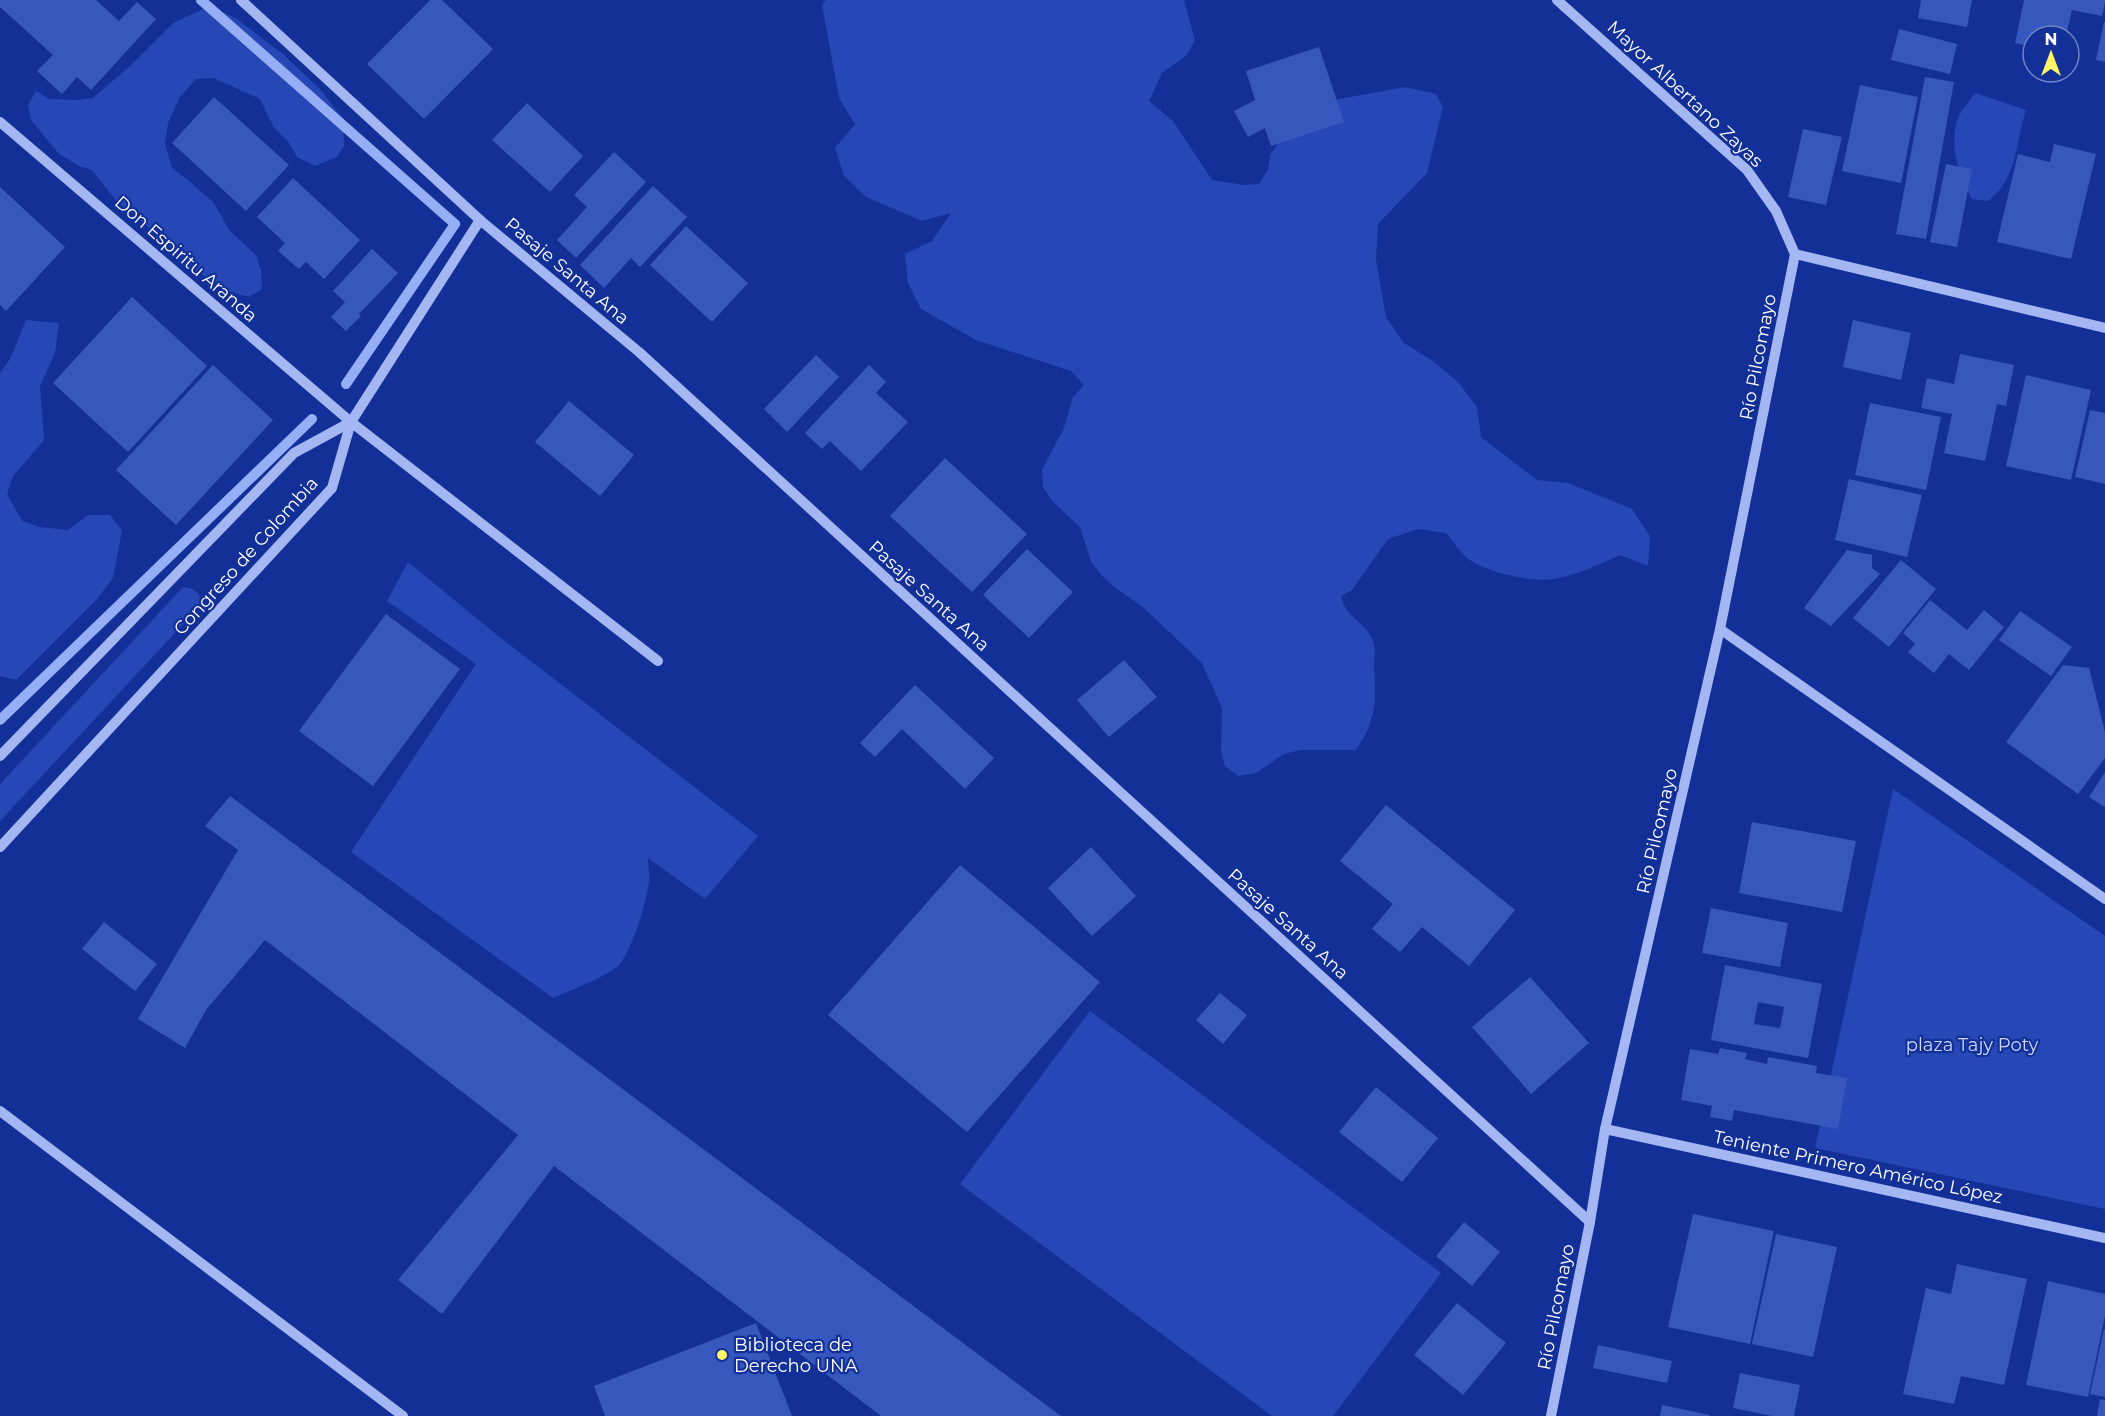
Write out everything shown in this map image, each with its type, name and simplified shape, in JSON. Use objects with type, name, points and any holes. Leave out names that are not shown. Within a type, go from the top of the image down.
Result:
[{"type":"street","name":"Pasaje Santa Ana","points":[[241,0],[480,220],[639,352],[1590,1222]]},
{"type":"street","name":"Mayor Albertano Zayas","points":[[1557,0],[1747,170],[1776,211],[1795,254]]},
{"type":"street","name":"Don Espiritu Aranda","points":[[0,122],[351,422],[658,661]]},
{"type":"street","name":"Congreso de Colombia","points":[[0,847],[332,488],[351,422],[480,220]]},
{"type":"street","points":[[1795,254],[2105,328]]},
{"type":"street","name":"Río Pilcomayo","points":[[1551,1416],[1590,1222],[1605,1129],[1720,629],[1795,254]]},
{"type":"street","points":[[0,756],[294,453],[351,422]]},
{"type":"street","points":[[1720,629],[2105,899]]},
{"type":"street","points":[[0,1111],[403,1416]]},
{"type":"street","name":"Teniente Primero Américo López","points":[[1605,1129],[2105,1238]]},
{"type":"green space","points":[[826,0],[1184,0],[1195,40],[1187,55],[1162,73],[1149,101],[1173,121],[1212,180],[1244,185],[1259,184],[1268,170],[1270,155],[1295,118],[1323,102],[1405,87],[1436,94],[1443,107],[1427,173],[1378,224],[1376,259],[1386,317],[1404,343],[1433,361],[1458,382],[1477,407],[1481,437],[1537,480],[1568,483],[1632,509],[1650,536],[1648,566],[1620,555],[1583,571],[1559,578],[1537,580],[1499,573],[1476,563],[1464,555],[1446,533],[1418,529],[1388,539],[1352,590],[1341,596],[1347,610],[1370,635],[1374,647],[1374,709],[1363,739],[1356,750],[1300,750],[1284,754],[1256,773],[1238,776],[1225,766],[1221,752],[1222,708],[1202,663],[1144,608],[1100,574],[1091,561],[1080,527],[1052,501],[1043,487],[1042,470],[1064,428],[1073,397],[1084,385],[1071,371],[976,340],[921,309],[908,283],[905,254],[932,241],[951,213],[922,221],[866,197],[844,176],[835,148],[855,124],[839,98],[822,5]]},
{"type":"green space","points":[[210,6],[237,19],[284,55],[320,89],[343,119],[344,146],[337,157],[315,166],[297,157],[288,141],[274,128],[260,99],[214,78],[196,79],[180,97],[168,123],[165,144],[172,168],[213,202],[230,231],[256,255],[261,270],[262,289],[249,297],[227,291],[192,268],[157,234],[117,202],[92,170],[79,166],[59,154],[31,120],[28,105],[36,91],[49,99],[93,98],[130,66],[173,23]]},
{"type":"green space","points":[[1975,93],[2026,110],[2010,171],[1998,192],[1988,201],[1972,199],[1959,171],[1955,151],[1957,121]]},
{"type":"green space","points":[[26,320],[59,323],[55,353],[40,386],[44,440],[13,476],[7,494],[22,521],[40,527],[68,530],[88,515],[110,515],[122,530],[113,578],[97,599],[16,680],[0,676],[0,373],[10,359]]},
{"type":"green space","points":[[408,562],[497,635],[758,836],[705,899],[648,858],[648,890],[634,937],[624,958],[607,974],[553,998],[351,852],[476,664],[387,601]]},
{"type":"green space","points":[[183,587],[196,592],[202,604],[0,821],[0,784]]},
{"type":"green space","name":"plaza Tajy Poty","points":[[1893,789],[2105,936],[2105,1209],[1815,1148]]},
{"type":"green space","points":[[1090,1011],[1441,1273],[1333,1416],[1272,1416],[960,1184]]},
{"type":"building","points":[[0,0],[96,0],[119,21],[137,2],[156,19],[91,90],[77,77],[62,94],[37,71],[53,55],[0,7]]},
{"type":"building","points":[[430,0],[442,0],[493,49],[424,119],[367,64]]},
{"type":"building","points":[[1921,0],[1972,0],[1967,27],[1918,18]]},
{"type":"building","points":[[2024,0],[2105,0],[2102,16],[2072,10],[2069,24],[2021,24],[2021,44],[2015,43]]},
{"type":"building","points":[[2105,22],[2105,62],[2096,60]]},
{"type":"building","points":[[1899,29],[1957,44],[1950,74],[1891,60]]},
{"type":"building","points":[[1319,47],[1344,122],[1271,146],[1265,128],[1248,137],[1234,111],[1255,100],[1246,71]]},
{"type":"building","points":[[1925,77],[1954,82],[1926,239],[1896,234]]},
{"type":"building","points":[[1860,85],[1918,97],[1901,183],[1842,171]]},
{"type":"building","points":[[214,97],[289,165],[246,211],[172,143]]},
{"type":"building","points":[[527,103],[583,156],[550,192],[492,140]]},
{"type":"building","points":[[1803,129],[1842,137],[1826,205],[1788,197]]},
{"type":"building","points":[[2054,144],[2096,154],[2071,259],[1997,242],[2018,154],[2050,162]]},
{"type":"building","points":[[614,152],[646,182],[576,258],[557,240],[587,207],[574,195]]},
{"type":"building","points":[[1946,164],[1972,169],[1957,247],[1930,242]]},
{"type":"building","points":[[293,178],[360,240],[324,279],[306,262],[299,269],[278,251],[285,243],[257,217]]},
{"type":"building","points":[[653,186],[687,217],[640,267],[631,258],[604,288],[580,265]]},
{"type":"building","points":[[0,187],[65,247],[6,311],[0,305]]},
{"type":"building","points":[[686,226],[748,283],[712,322],[650,265]]},
{"type":"building","points":[[372,249],[398,273],[346,331],[331,317],[345,302],[333,291]]},
{"type":"building","points":[[132,297],[207,366],[128,452],[53,383]]},
{"type":"building","points":[[1853,320],[1911,333],[1901,380],[1843,367]]},
{"type":"building","points":[[1960,354],[2014,365],[2006,406],[1997,404],[1985,461],[1944,453],[1952,414],[1921,408],[1927,378],[1954,384]]},
{"type":"building","points":[[816,355],[839,377],[787,432],[764,409]]},
{"type":"building","points":[[213,365],[273,420],[176,525],[116,470]]},
{"type":"building","points":[[869,365],[886,382],[876,393],[908,422],[861,471],[830,441],[822,449],[805,433]]},
{"type":"building","points":[[2026,375],[2091,390],[2071,480],[2006,466]]},
{"type":"building","points":[[569,401],[634,455],[600,496],[535,442]]},
{"type":"building","points":[[1870,403],[1941,417],[1926,490],[1855,475]]},
{"type":"building","points":[[2090,410],[2105,413],[2105,484],[2075,477]]},
{"type":"building","points":[[945,458],[1027,534],[972,592],[890,516]]},
{"type":"building","points":[[1849,479],[1922,495],[1907,557],[1835,540]]},
{"type":"building","points":[[1027,549],[1073,592],[1029,638],[983,595]]},
{"type":"building","points":[[1847,550],[1872,555],[1872,568],[1880,574],[1831,626],[1804,608]]},
{"type":"building","points":[[1901,560],[1936,589],[1889,647],[1853,618]]},
{"type":"building","points":[[1930,600],[1967,630],[1984,610],[2004,627],[1969,670],[1949,654],[1934,673],[1908,652],[1915,644],[1903,633]]},
{"type":"building","points":[[2020,611],[2072,647],[2051,676],[1999,640]]},
{"type":"building","points":[[386,614],[460,669],[373,786],[299,731]]},
{"type":"building","points":[[1124,660],[1157,697],[1109,737],[1077,700]]},
{"type":"building","points":[[2063,665],[2089,668],[2105,732],[2105,758],[2078,794],[2006,742]]},
{"type":"building","points":[[915,685],[994,758],[965,789],[902,729],[875,757],[860,743]]},
{"type":"building","points":[[2105,772],[2105,807],[2089,797]]},
{"type":"building","points":[[230,796],[1061,1416],[881,1416],[554,1166],[442,1314],[398,1280],[518,1135],[265,940],[206,1010],[185,1048],[138,1019],[238,850],[205,826]]},
{"type":"building","points":[[1386,805],[1515,910],[1469,966],[1422,927],[1400,952],[1372,929],[1393,904],[1340,861]]},
{"type":"building","points":[[1752,822],[1856,841],[1842,912],[1739,893]]},
{"type":"building","points":[[1091,847],[1136,896],[1092,936],[1048,888]]},
{"type":"building","points":[[960,865],[1100,982],[967,1132],[828,1015]]},
{"type":"building","points":[[1711,908],[1788,923],[1780,967],[1702,953]]},
{"type":"building","points":[[104,922],[157,964],[135,991],[82,949]]},
{"type":"building","points":[[1725,965],[1822,984],[1808,1058],[1711,1040]],"holes":[[[1758,1002],[1784,1007],[1780,1028],[1754,1024]]]},
{"type":"building","points":[[1530,977],[1589,1043],[1531,1094],[1472,1027]]},
{"type":"building","points":[[1220,993],[1247,1015],[1223,1044],[1196,1020]]},
{"type":"building","points":[[1720,1048],[1747,1053],[1745,1059],[1767,1064],[1768,1057],[1817,1066],[1816,1073],[1847,1078],[1838,1129],[1734,1110],[1732,1121],[1710,1117],[1712,1106],[1681,1100],[1690,1049],[1718,1054]]},
{"type":"building","points":[[1376,1087],[1438,1138],[1402,1182],[1339,1132]]},
{"type":"building","points":[[1693,1214],[1774,1231],[1750,1344],[1668,1327]]},
{"type":"building","points":[[1464,1222],[1500,1252],[1472,1286],[1436,1256]]},
{"type":"building","points":[[1776,1234],[1837,1247],[1813,1357],[1752,1344]]},
{"type":"building","points":[[1957,1264],[2027,1279],[2004,1385],[1961,1376],[1954,1404],[1903,1394],[1926,1288],[1951,1294]]},
{"type":"building","points":[[2048,1281],[2105,1294],[2105,1316],[2088,1397],[2026,1385]]},
{"type":"building","points":[[1457,1303],[1506,1343],[1463,1395],[1414,1355]]},
{"type":"building","name":"Biblioteca de Derecho UNA","points":[[756,1323],[792,1416],[605,1416],[594,1386]]},
{"type":"building","points":[[2105,1329],[2105,1397],[2090,1394]]},
{"type":"building","points":[[1598,1345],[1672,1361],[1667,1383],[1593,1368]]},
{"type":"building","points":[[1740,1373],[1800,1385],[1794,1416],[1772,1416],[1733,1408]]},
{"type":"building","points":[[2100,1399],[2105,1400],[2105,1416],[2097,1416]]},
{"type":"building","points":[[1662,1405],[1710,1415],[1710,1416],[1660,1416]]},
{"type":"waterway","points":[[201,0],[455,224],[346,384]]},
{"type":"waterway","points":[[0,720],[312,419]]},
{"type":"place","name":"Biblioteca de Derecho UNA","points":[[722,1355]]}]
